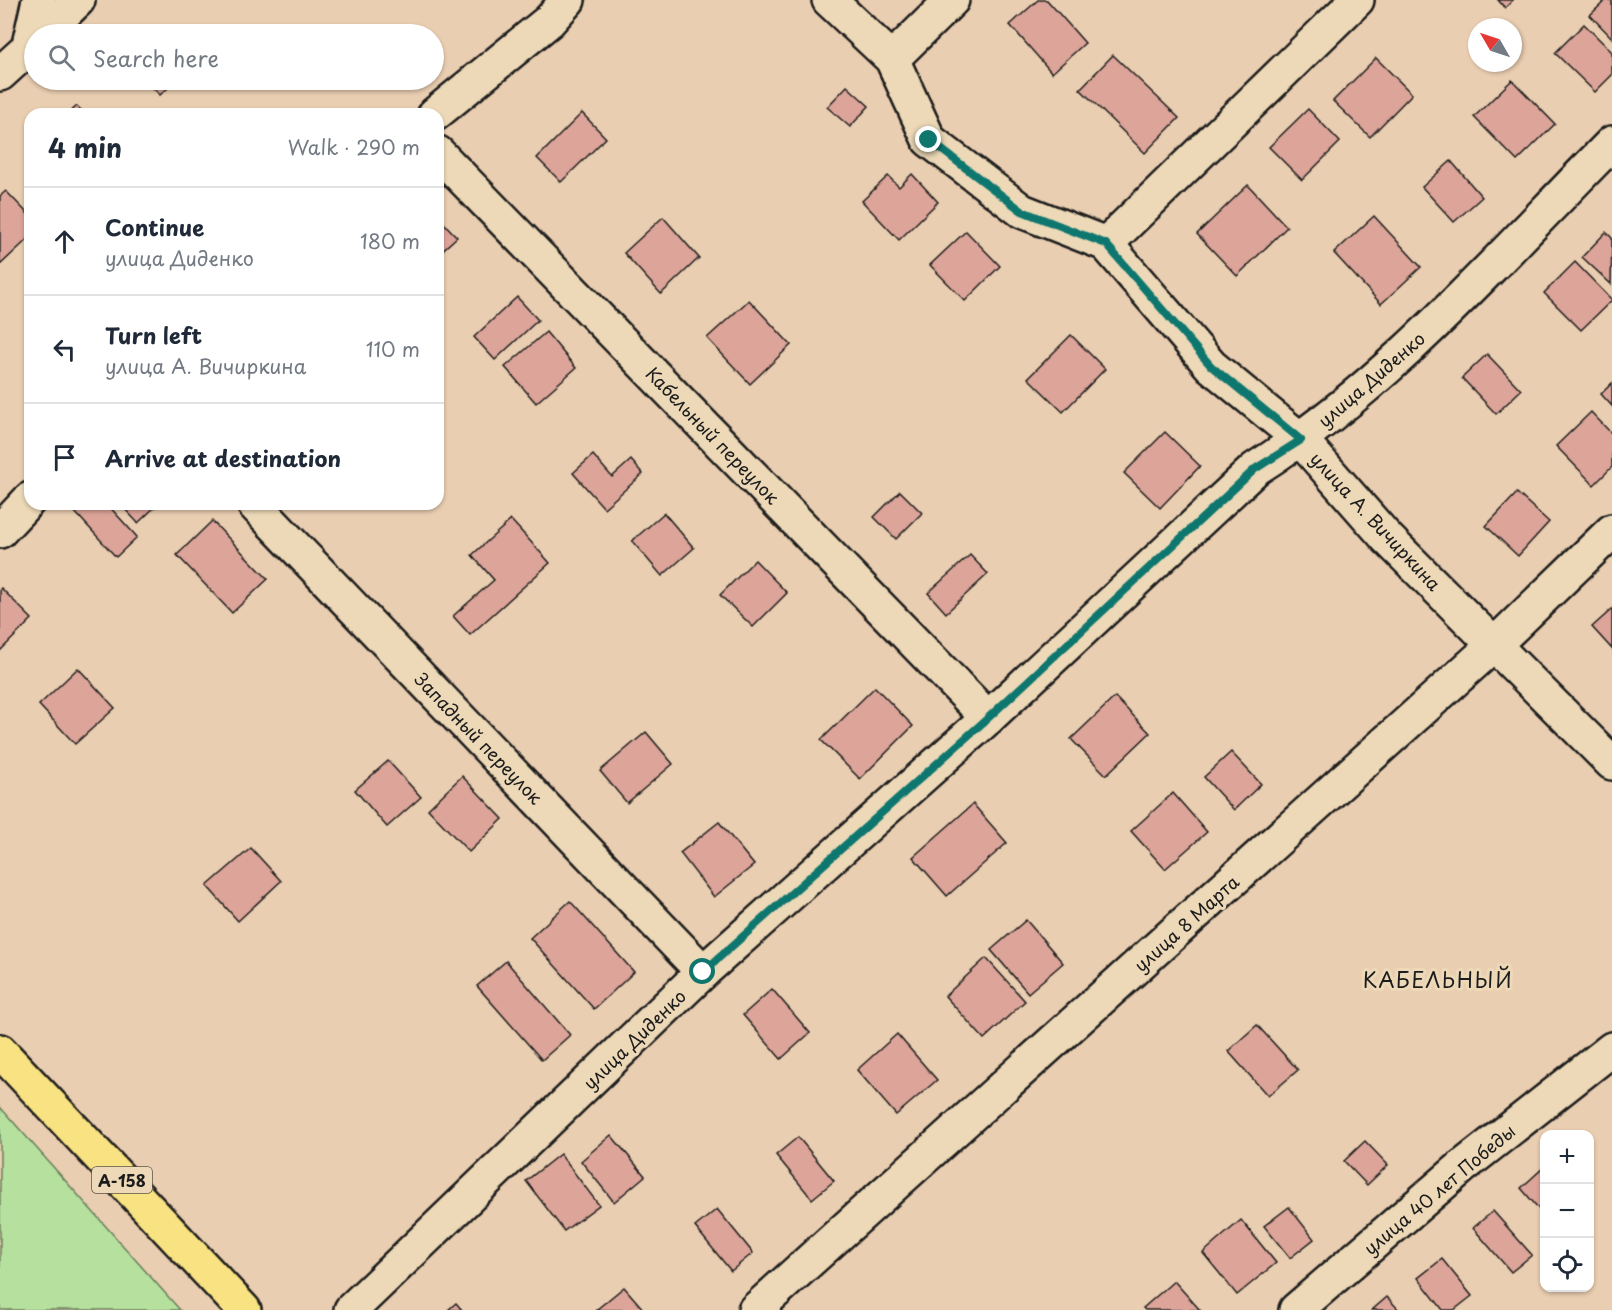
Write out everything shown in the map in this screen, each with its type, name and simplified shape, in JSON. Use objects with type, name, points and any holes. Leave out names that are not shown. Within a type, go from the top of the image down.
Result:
[{"type":"main road","name":"А-158","points":[[0,1051],[236,1307]]},
{"type":"street","points":[[37,24],[39,0]]},
{"type":"street","points":[[53,24],[78,0]]},
{"type":"street","points":[[442,108],[549,21],[568,0]]},
{"type":"street","name":"улица А. Вичиркина","points":[[829,0],[892,59],[929,140],[1022,211],[1106,244],[1211,366],[1301,440],[1387,538],[1612,763]]},
{"type":"street","points":[[892,59],[952,0]]},
{"type":"street","points":[[1106,244],[1357,0]]},
{"type":"street","points":[[0,74],[24,52]]},
{"type":"street","name":"улица Диденко","points":[[351,1310],[703,972],[988,718],[1255,469],[1301,440],[1389,367],[1612,144]]},
{"type":"street","name":"Кабельный переулок","points":[[444,159],[988,718]]},
{"type":"street","points":[[0,531],[24,505]]},
{"type":"street","name":"Западный переулок","points":[[260,510],[703,972]]},
{"type":"street","name":"улица 8 Марта","points":[[755,1310],[1495,644],[1612,531]]},
{"type":"street","name":"улица 40 лет Победы","points":[[1296,1310],[1462,1167],[1612,1049]]},
{"type":"green space","points":[[0,1107],[180,1310],[0,1310]]},
{"type":"building","points":[[1038,0],[1047,0],[1085,43],[1052,73],[1010,25]]},
{"type":"building","points":[[1498,0],[1513,0],[1505,8]]},
{"type":"building","points":[[1606,0],[1612,0],[1612,38],[1590,15]]},
{"type":"building","points":[[1584,24],[1612,52],[1612,75],[1595,92],[1555,53]]},
{"type":"building","points":[[1113,55],[1179,118],[1145,153],[1080,89]]},
{"type":"building","points":[[1376,58],[1412,94],[1370,137],[1333,101]]},
{"type":"building","points":[[1512,80],[1555,124],[1517,161],[1474,117]]},
{"type":"building","points":[[847,86],[869,106],[850,127],[827,107]]},
{"type":"building","points":[[155,90],[166,90],[160,95]]},
{"type":"building","points":[[1308,109],[1340,142],[1302,180],[1269,147]]},
{"type":"building","points":[[582,113],[606,138],[561,182],[537,158]]},
{"type":"building","points":[[1451,161],[1482,197],[1454,222],[1422,187]]},
{"type":"building","points":[[912,174],[938,202],[899,240],[862,201],[888,176],[899,187]]},
{"type":"building","points":[[1248,185],[1287,227],[1237,276],[1197,234]]},
{"type":"building","points":[[6,191],[24,210],[24,243],[0,265],[0,196]]},
{"type":"building","points":[[1374,216],[1421,267],[1381,304],[1334,253]]},
{"type":"building","points":[[663,217],[699,258],[661,294],[624,253]]},
{"type":"building","points":[[444,223],[457,237],[444,249]]},
{"type":"building","points":[[966,231],[1000,266],[965,301],[930,265]]},
{"type":"building","points":[[1606,232],[1612,238],[1611,284],[1582,257]]},
{"type":"building","points":[[1575,262],[1612,300],[1581,330],[1544,293]]},
{"type":"building","points":[[517,297],[538,320],[495,360],[474,337]]},
{"type":"building","points":[[749,300],[791,345],[750,384],[707,338]]},
{"type":"building","points":[[546,332],[576,368],[536,403],[505,367]]},
{"type":"building","points":[[1071,335],[1105,369],[1063,412],[1028,378]]},
{"type":"building","points":[[1487,354],[1521,390],[1496,414],[1462,378]]},
{"type":"building","points":[[1612,383],[1612,406],[1601,394]]},
{"type":"building","points":[[1591,412],[1612,434],[1612,467],[1594,485],[1556,446]]},
{"type":"building","points":[[1165,432],[1200,466],[1160,508],[1124,473]]},
{"type":"building","points":[[593,455],[612,477],[631,460],[643,474],[604,508],[573,473]]},
{"type":"building","points":[[900,491],[922,513],[896,539],[874,517]]},
{"type":"building","points":[[1517,493],[1549,522],[1518,556],[1486,526]]},
{"type":"building","points":[[112,510],[137,537],[116,557],[74,511]]},
{"type":"building","points":[[126,510],[152,510],[138,523]]},
{"type":"building","points":[[664,513],[694,548],[662,576],[632,541]]},
{"type":"building","points":[[511,520],[550,563],[470,635],[453,616],[494,580],[472,555]]},
{"type":"building","points":[[212,521],[268,579],[232,613],[177,555]]},
{"type":"building","points":[[970,555],[988,574],[946,613],[928,593]]},
{"type":"building","points":[[755,560],[787,593],[753,627],[720,595]]},
{"type":"building","points":[[0,589],[32,619],[0,651]]},
{"type":"building","points":[[1612,609],[1612,649],[1592,627]]},
{"type":"building","points":[[78,668],[115,708],[75,744],[39,705]]},
{"type":"building","points":[[875,687],[913,726],[860,779],[821,740]]},
{"type":"building","points":[[1115,697],[1150,733],[1106,775],[1071,739]]},
{"type":"building","points":[[646,732],[673,764],[627,803],[600,771]]},
{"type":"building","points":[[1231,752],[1261,784],[1234,810],[1204,777]]},
{"type":"building","points":[[388,761],[421,797],[387,827],[355,790]]},
{"type":"building","points":[[462,776],[503,819],[469,852],[428,809]]},
{"type":"building","points":[[1173,793],[1207,832],[1165,869],[1131,831]]},
{"type":"building","points":[[973,804],[1007,843],[947,896],[913,857]]},
{"type":"building","points":[[719,822],[754,865],[714,897],[680,853]]},
{"type":"building","points":[[251,848],[281,881],[238,921],[207,886]]},
{"type":"building","points":[[570,901],[634,972],[594,1009],[530,938]]},
{"type":"building","points":[[1026,920],[1063,963],[1028,993],[991,950]]},
{"type":"building","points":[[986,958],[1025,1001],[984,1039],[945,996]]},
{"type":"building","points":[[506,961],[570,1035],[542,1060],[477,986]]},
{"type":"building","points":[[772,989],[810,1033],[781,1059],[743,1015]]},
{"type":"building","points":[[1257,1025],[1298,1070],[1268,1096],[1228,1051]]},
{"type":"building","points":[[897,1034],[937,1080],[896,1115],[857,1070]]},
{"type":"building","points":[[611,1135],[645,1176],[614,1202],[581,1161]]},
{"type":"building","points":[[798,1137],[834,1181],[812,1199],[776,1155]]},
{"type":"building","points":[[1365,1141],[1388,1165],[1367,1185],[1344,1161]]},
{"type":"building","points":[[560,1154],[599,1205],[564,1231],[526,1181]]},
{"type":"building","points":[[1540,1171],[1540,1210],[1521,1188]]},
{"type":"building","points":[[1289,1207],[1314,1239],[1290,1258],[1264,1226]]},
{"type":"building","points":[[717,1209],[753,1253],[731,1271],[695,1227]]},
{"type":"building","points":[[1493,1211],[1532,1255],[1511,1272],[1473,1228]]},
{"type":"building","points":[[1241,1220],[1276,1263],[1237,1295],[1203,1253]]},
{"type":"building","points":[[1442,1259],[1472,1296],[1454,1310],[1443,1310],[1418,1278]]},
{"type":"building","points":[[1174,1281],[1200,1310],[1145,1310],[1143,1308]]},
{"type":"building","points":[[624,1287],[644,1310],[596,1310]]},
{"type":"building","points":[[1387,1297],[1399,1310],[1372,1310]]},
{"type":"building","points":[[456,1303],[462,1310],[448,1310]]},
{"type":"district","name":"КАБЕЛЬНЫЙ","points":[[1438,979]]},
{"type":"route","points":[[703,972],[988,718],[1255,469],[1301,440],[1211,366],[1106,244],[1022,211],[929,140]]}]
